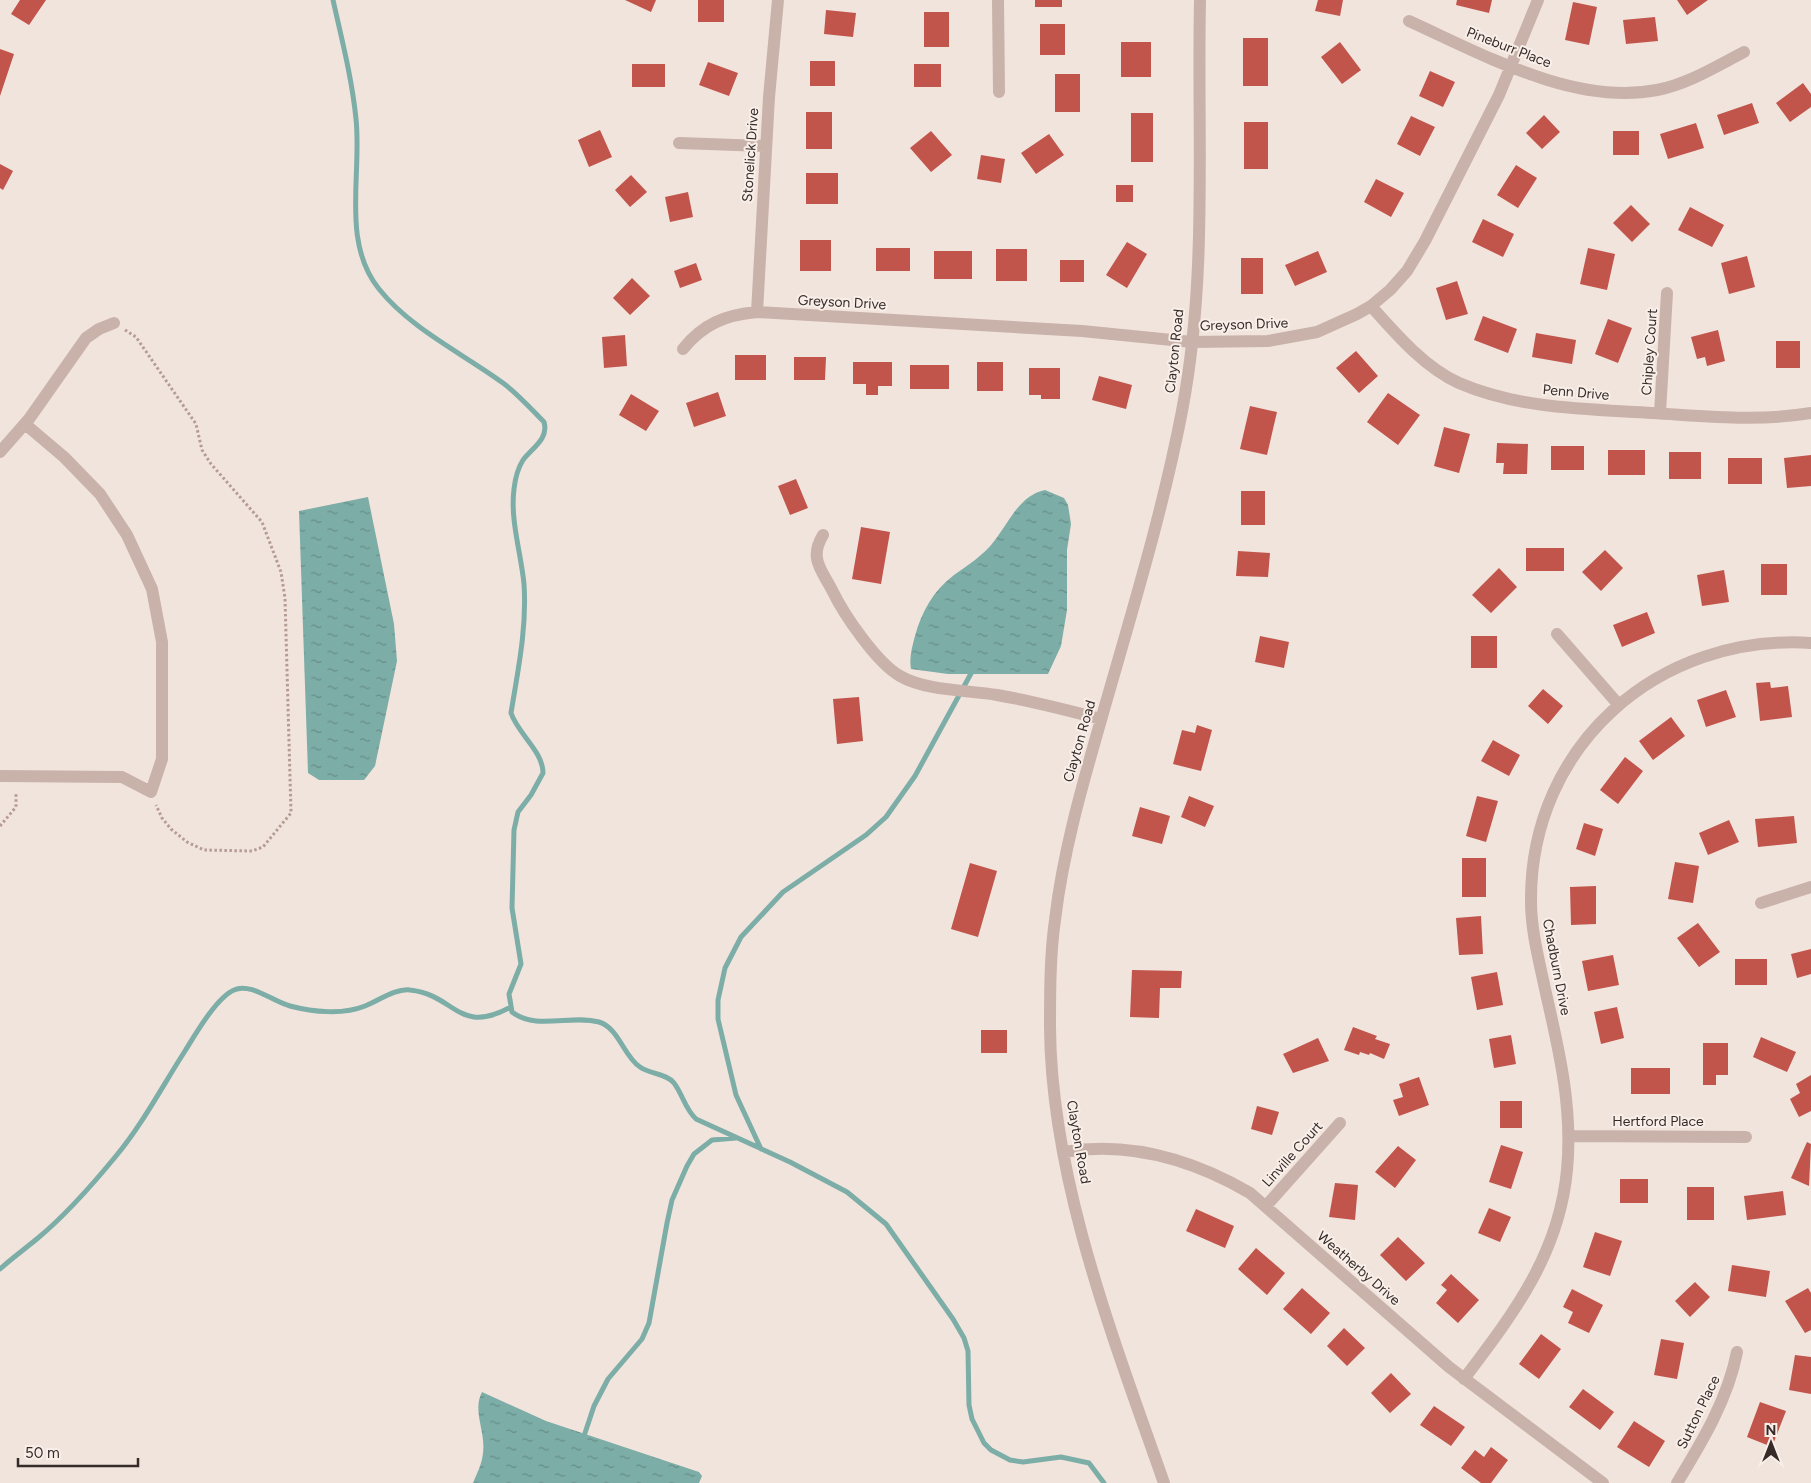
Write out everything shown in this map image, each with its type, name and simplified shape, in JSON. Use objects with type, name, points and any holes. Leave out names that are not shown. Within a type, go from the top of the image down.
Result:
[{"type":"street","name":"Stonelick Drive","points":[[757,312],[772,44],[778,0]]},
{"type":"street","points":[[998,0],[999,92]]},
{"type":"street","name":"Clayton Road","points":[[1164,1483],[1088,1252],[1064,1152],[1054,1089],[1050,1042],[1054,929],[1069,838],[1169,473],[1183,407],[1192,342],[1199,194],[1200,0]]},
{"type":"street","name":"Greyson Drive","points":[[683,349],[700,331],[720,319],[736,314],[757,312],[1082,331],[1192,342],[1234,342],[1294,338],[1317,332],[1370,306],[1398,282],[1426,241],[1499,95],[1538,0]]},
{"type":"street","name":"Pineburr Place","points":[[1409,22],[1529,74],[1596,90],[1636,92],[1672,86],[1744,52]]},
{"type":"street","points":[[679,143],[766,146]]},
{"type":"street","name":"Chipley Court","points":[[1660,413],[1667,293]]},
{"type":"street","name":"Penn Drive","points":[[1370,306],[1427,362],[1457,382],[1488,394],[1523,402],[1559,407],[1756,419],[1811,413]]},
{"type":"street","points":[[0,452],[25,424],[86,338],[99,329],[114,323]]},
{"type":"street","points":[[0,776],[122,777],[151,792],[162,759],[162,642],[152,589],[127,535],[100,494],[64,457],[25,424]]},
{"type":"street","points":[[823,535],[817,546],[815,558],[835,598],[881,661],[900,676],[918,684],[999,695],[1101,718]]},
{"type":"street","points":[[1558,634],[1618,704]]},
{"type":"street","name":"Chadburn Drive","points":[[1464,1379],[1515,1311],[1545,1254],[1560,1210],[1566,1173],[1569,1136],[1567,1099],[1562,1062],[1533,936],[1531,902],[1532,871],[1537,841],[1546,808],[1559,779],[1590,734],[1618,704],[1644,684],[1673,668],[1701,656],[1732,648],[1769,642],[1811,643]]},
{"type":"street","points":[[1762,904],[1811,887]]},
{"type":"street","name":"Linville Court","points":[[1266,1206],[1340,1123]]},
{"type":"street","name":"Hertford Place","points":[[1569,1136],[1746,1137]]},
{"type":"street","name":"Weatherby Drive","points":[[1064,1152],[1098,1148],[1129,1150],[1191,1164],[1220,1176],[1266,1206],[1464,1379],[1602,1483]]},
{"type":"street","name":"Sutton Place","points":[[1677,1483],[1721,1403],[1732,1375],[1737,1352]]},
{"type":"path","points":[[114,323],[136,337],[196,424],[202,450],[210,464],[262,522],[281,572],[286,598],[291,813],[264,846],[252,851],[204,850],[187,842],[171,829],[162,818],[151,792]]},
{"type":"path","points":[[0,826],[16,807],[16,794]]},
{"type":"water","points":[[1045,490],[1064,498],[1068,505],[1071,524],[1067,550],[1067,610],[1061,646],[1048,674],[948,674],[911,669],[911,652],[918,627],[934,595],[947,581],[986,550],[1022,503],[1036,493]]},
{"type":"water","points":[[368,497],[394,624],[397,661],[375,766],[364,780],[319,780],[308,773],[299,511]]},
{"type":"water","points":[[482,1392],[546,1421],[699,1472],[702,1476],[699,1483],[473,1483],[483,1453],[483,1437],[478,1407]]},
{"type":"building","points":[[20,0],[46,0],[29,25],[11,14]]},
{"type":"building","points":[[625,0],[656,0],[651,12]]},
{"type":"building","points":[[698,0],[724,0],[724,22],[698,22]]},
{"type":"building","points":[[1035,0],[1062,0],[1062,7],[1035,7]]},
{"type":"building","points":[[1318,0],[1343,0],[1340,16],[1315,11]]},
{"type":"building","points":[[1457,0],[1492,0],[1489,13],[1456,5]]},
{"type":"building","points":[[1677,0],[1708,0],[1687,15]]},
{"type":"building","points":[[1573,2],[1597,7],[1589,45],[1565,40]]},
{"type":"building","points":[[826,10],[856,13],[853,37],[824,34]]},
{"type":"building","points":[[924,12],[949,12],[949,47],[924,47]]},
{"type":"building","points":[[1655,17],[1658,41],[1626,44],[1623,20]]},
{"type":"building","points":[[1040,24],[1065,24],[1065,55],[1040,55]]},
{"type":"building","points":[[1243,38],[1268,38],[1268,86],[1243,86]]},
{"type":"building","points":[[1121,42],[1151,42],[1151,77],[1121,77]]},
{"type":"building","points":[[1340,42],[1361,70],[1342,84],[1321,57]]},
{"type":"building","points":[[0,49],[14,54],[0,96]]},
{"type":"building","points":[[810,61],[835,61],[835,86],[810,86]]},
{"type":"building","points":[[708,62],[738,73],[729,96],[699,85]]},
{"type":"building","points":[[632,64],[665,64],[665,87],[632,87]]},
{"type":"building","points":[[914,64],[941,64],[941,87],[914,87]]},
{"type":"building","points":[[1430,71],[1455,82],[1443,107],[1419,96]]},
{"type":"building","points":[[1055,74],[1080,74],[1080,112],[1055,112]]},
{"type":"building","points":[[1803,83],[1811,94],[1811,107],[1790,122],[1776,103]]},
{"type":"building","points":[[1752,103],[1759,123],[1724,135],[1717,115]]},
{"type":"building","points":[[806,112],[832,112],[832,149],[806,149]]},
{"type":"building","points":[[1131,113],[1153,113],[1153,162],[1131,162]]},
{"type":"building","points":[[1544,115],[1560,132],[1542,149],[1526,133]]},
{"type":"building","points":[[1411,116],[1435,127],[1420,156],[1397,144]]},
{"type":"building","points":[[1244,122],[1268,122],[1268,169],[1244,169]]},
{"type":"building","points":[[1696,123],[1704,148],[1668,159],[1660,134]]},
{"type":"building","points":[[600,130],[612,157],[589,167],[578,140]]},
{"type":"building","points":[[931,131],[952,155],[931,172],[910,148]]},
{"type":"building","points":[[1613,131],[1639,131],[1639,155],[1613,155]]},
{"type":"building","points":[[1049,134],[1064,155],[1036,174],[1021,153]]},
{"type":"building","points":[[981,155],[1005,159],[1001,183],[977,179]]},
{"type":"building","points":[[0,164],[13,171],[3,190],[0,188]]},
{"type":"building","points":[[1516,165],[1537,178],[1518,208],[1497,195]]},
{"type":"building","points":[[806,173],[838,173],[838,204],[806,204]]},
{"type":"building","points":[[631,175],[647,192],[630,207],[615,190]]},
{"type":"building","points":[[1376,179],[1404,193],[1391,217],[1364,202]]},
{"type":"building","points":[[1116,185],[1133,185],[1133,202],[1116,202]]},
{"type":"building","points":[[688,192],[693,217],[670,222],[665,197]]},
{"type":"building","points":[[1631,205],[1650,224],[1632,242],[1613,223]]},
{"type":"building","points":[[1690,207],[1724,225],[1712,247],[1678,230]]},
{"type":"building","points":[[1483,219],[1514,234],[1503,257],[1472,242]]},
{"type":"building","points":[[800,240],[831,240],[831,271],[800,271]]},
{"type":"building","points":[[1127,242],[1147,254],[1127,288],[1106,275]]},
{"type":"building","points":[[876,248],[910,248],[910,271],[876,271]]},
{"type":"building","points":[[1588,248],[1615,254],[1607,290],[1580,284]]},
{"type":"building","points":[[996,249],[1027,249],[1027,281],[996,281]]},
{"type":"building","points":[[934,251],[972,251],[972,279],[934,279]]},
{"type":"building","points":[[1318,251],[1327,272],[1295,286],[1285,265]]},
{"type":"building","points":[[1747,256],[1755,287],[1729,294],[1721,263]]},
{"type":"building","points":[[1241,258],[1263,258],[1263,294],[1241,294]]},
{"type":"building","points":[[1060,260],[1084,260],[1084,282],[1060,282]]},
{"type":"building","points":[[696,263],[702,280],[680,288],[674,271]]},
{"type":"building","points":[[632,278],[650,296],[630,315],[613,298]]},
{"type":"building","points":[[1457,281],[1468,314],[1446,320],[1436,288]]},
{"type":"building","points":[[1483,316],[1517,329],[1508,353],[1474,340]]},
{"type":"building","points":[[1608,319],[1632,328],[1618,363],[1595,354]]},
{"type":"building","points":[[1718,330],[1725,361],[1707,366],[1705,357],[1697,359],[1691,337]]},
{"type":"building","points":[[1536,333],[1576,340],[1572,364],[1532,357]]},
{"type":"building","points":[[625,335],[627,366],[604,368],[602,337]]},
{"type":"building","points":[[1776,341],[1800,341],[1800,368],[1776,368]]},
{"type":"building","points":[[1356,351],[1378,376],[1359,393],[1336,368]]},
{"type":"building","points":[[735,355],[766,355],[766,380],[735,380]]},
{"type":"building","points":[[794,357],[826,357],[825,380],[794,380]]},
{"type":"building","points":[[853,362],[892,362],[892,386],[878,386],[878,395],[866,395],[866,384],[853,384]]},
{"type":"building","points":[[977,362],[1003,362],[1003,391],[977,391]]},
{"type":"building","points":[[910,365],[949,365],[949,389],[910,389]]},
{"type":"building","points":[[1029,368],[1060,368],[1060,399],[1041,399],[1041,395],[1029,395]]},
{"type":"building","points":[[1099,376],[1132,385],[1126,409],[1092,400]]},
{"type":"building","points":[[718,392],[726,416],[694,427],[686,403]]},
{"type":"building","points":[[1388,393],[1420,415],[1398,445],[1367,422]]},
{"type":"building","points":[[631,394],[659,411],[646,431],[619,415]]},
{"type":"building","points":[[1250,406],[1277,412],[1267,455],[1240,449]]},
{"type":"building","points":[[1444,427],[1470,434],[1459,473],[1434,466]]},
{"type":"building","points":[[1497,443],[1528,444],[1527,474],[1503,474],[1504,463],[1496,463]]},
{"type":"building","points":[[1551,446],[1584,446],[1584,470],[1551,470]]},
{"type":"building","points":[[1608,450],[1645,450],[1645,475],[1608,475]]},
{"type":"building","points":[[1669,452],[1701,452],[1701,479],[1669,479]]},
{"type":"building","points":[[1811,455],[1811,486],[1787,488],[1784,458]]},
{"type":"building","points":[[1728,458],[1762,458],[1762,484],[1728,484]]},
{"type":"building","points":[[796,479],[808,508],[790,515],[778,486]]},
{"type":"building","points":[[1241,491],[1265,491],[1265,525],[1241,525]]},
{"type":"building","points":[[861,527],[890,532],[881,584],[852,579]]},
{"type":"building","points":[[1526,548],[1564,548],[1564,571],[1526,571]]},
{"type":"building","points":[[1605,550],[1623,568],[1601,591],[1582,572]]},
{"type":"building","points":[[1238,551],[1270,553],[1268,577],[1236,576]]},
{"type":"building","points":[[1761,564],[1787,564],[1787,595],[1761,595]]},
{"type":"building","points":[[1499,568],[1517,587],[1491,613],[1472,595]]},
{"type":"building","points":[[1724,570],[1729,602],[1702,606],[1697,575]]},
{"type":"building","points":[[1647,612],[1655,633],[1622,647],[1613,625]]},
{"type":"building","points":[[1260,636],[1289,642],[1284,668],[1255,662]]},
{"type":"building","points":[[1471,636],[1497,636],[1497,668],[1471,668]]},
{"type":"building","points":[[1770,682],[1771,688],[1788,686],[1792,717],[1760,721],[1756,683]]},
{"type":"building","points":[[1543,689],[1563,706],[1548,724],[1528,706]]},
{"type":"building","points":[[1726,690],[1736,717],[1706,727],[1697,700]]},
{"type":"building","points":[[859,697],[863,741],[837,744],[833,699]]},
{"type":"building","points":[[1671,717],[1685,736],[1653,760],[1639,741]]},
{"type":"building","points":[[1197,725],[1212,730],[1201,771],[1173,764],[1182,730],[1195,733]]},
{"type":"building","points":[[1493,740],[1520,755],[1509,776],[1481,761]]},
{"type":"building","points":[[1625,757],[1643,771],[1618,804],[1600,790]]},
{"type":"building","points":[[1189,796],[1214,806],[1205,827],[1181,817]]},
{"type":"building","points":[[1477,796],[1498,801],[1486,842],[1466,836]]},
{"type":"building","points":[[1140,807],[1170,816],[1162,844],[1132,836]]},
{"type":"building","points":[[1794,816],[1797,843],[1758,847],[1755,819]]},
{"type":"building","points":[[1729,820],[1739,842],[1708,855],[1699,833]]},
{"type":"building","points":[[1584,823],[1603,829],[1595,856],[1576,849]]},
{"type":"building","points":[[1462,858],[1486,858],[1486,897],[1462,897]]},
{"type":"building","points":[[1675,862],[1699,866],[1693,903],[1668,899]]},
{"type":"building","points":[[970,863],[997,871],[978,937],[951,929]]},
{"type":"building","points":[[1596,886],[1596,924],[1571,925],[1570,887]]},
{"type":"building","points":[[1481,916],[1483,954],[1459,955],[1456,918]]},
{"type":"building","points":[[1698,923],[1720,952],[1699,967],[1677,938]]},
{"type":"building","points":[[1811,949],[1811,974],[1797,978],[1791,954]]},
{"type":"building","points":[[1613,955],[1619,985],[1588,991],[1582,961]]},
{"type":"building","points":[[1735,959],[1767,959],[1767,985],[1735,985]]},
{"type":"building","points":[[1132,970],[1182,971],[1181,988],[1160,988],[1159,1018],[1130,1017]]},
{"type":"building","points":[[1497,972],[1503,1005],[1477,1010],[1471,977]]},
{"type":"building","points":[[1617,1007],[1624,1038],[1601,1044],[1594,1012]]},
{"type":"building","points":[[1353,1027],[1377,1036],[1375,1039],[1390,1044],[1384,1059],[1370,1053],[1369,1055],[1360,1052],[1359,1055],[1344,1050]]},
{"type":"building","points":[[981,1030],[1007,1030],[1007,1053],[981,1053]]},
{"type":"building","points":[[1511,1035],[1516,1064],[1494,1068],[1489,1039]]},
{"type":"building","points":[[1761,1037],[1796,1052],[1787,1072],[1753,1057]]},
{"type":"building","points":[[1318,1038],[1329,1061],[1293,1073],[1283,1054]]},
{"type":"building","points":[[1703,1043],[1728,1043],[1728,1075],[1716,1075],[1716,1085],[1703,1085]]},
{"type":"building","points":[[1631,1068],[1670,1068],[1670,1094],[1631,1094]]},
{"type":"building","points":[[1811,1075],[1811,1111],[1799,1117],[1790,1099],[1800,1093],[1796,1084]]},
{"type":"building","points":[[1419,1077],[1429,1105],[1399,1116],[1393,1100],[1403,1097],[1399,1084]]},
{"type":"building","points":[[1500,1101],[1522,1101],[1522,1128],[1500,1128]]},
{"type":"building","points":[[1257,1106],[1279,1112],[1272,1135],[1251,1129]]},
{"type":"building","points":[[1807,1142],[1811,1144],[1809,1186],[1791,1178]]},
{"type":"building","points":[[1501,1145],[1523,1152],[1511,1189],[1489,1182]]},
{"type":"building","points":[[1398,1146],[1416,1160],[1395,1188],[1375,1172]]},
{"type":"building","points":[[1620,1179],[1648,1179],[1648,1203],[1620,1203]]},
{"type":"building","points":[[1335,1183],[1358,1185],[1355,1220],[1329,1217]]},
{"type":"building","points":[[1687,1187],[1714,1187],[1714,1220],[1687,1220]]},
{"type":"building","points":[[1783,1191],[1786,1215],[1747,1220],[1744,1196]]},
{"type":"building","points":[[1489,1208],[1511,1217],[1500,1242],[1478,1233]]},
{"type":"building","points":[[1196,1209],[1234,1226],[1225,1248],[1186,1231]]},
{"type":"building","points":[[1595,1232],[1622,1241],[1610,1276],[1583,1267]]},
{"type":"building","points":[[1398,1237],[1425,1263],[1406,1281],[1380,1255]]},
{"type":"building","points":[[1256,1248],[1285,1273],[1267,1295],[1238,1269]]},
{"type":"building","points":[[1732,1265],[1770,1271],[1766,1297],[1728,1291]]},
{"type":"building","points":[[1451,1274],[1479,1300],[1458,1323],[1436,1303],[1447,1290],[1441,1285]]},
{"type":"building","points":[[1695,1282],[1710,1297],[1690,1317],[1675,1301]]},
{"type":"building","points":[[1302,1288],[1330,1313],[1311,1334],[1283,1309]]},
{"type":"building","points":[[1808,1288],[1811,1293],[1811,1330],[1805,1333],[1785,1301]]},
{"type":"building","points":[[1572,1289],[1603,1305],[1589,1333],[1568,1323],[1573,1312],[1563,1307]]},
{"type":"building","points":[[1344,1328],[1365,1348],[1347,1366],[1327,1346]]},
{"type":"building","points":[[1541,1334],[1561,1349],[1539,1379],[1519,1364]]},
{"type":"building","points":[[1661,1339],[1684,1343],[1677,1379],[1654,1375]]},
{"type":"building","points":[[1795,1355],[1811,1357],[1811,1394],[1789,1390]]},
{"type":"building","points":[[1391,1373],[1411,1394],[1390,1413],[1371,1393]]},
{"type":"building","points":[[1583,1389],[1614,1412],[1600,1430],[1569,1407]]},
{"type":"building","points":[[1760,1402],[1786,1411],[1772,1447],[1747,1437]]},
{"type":"building","points":[[1434,1406],[1465,1427],[1451,1446],[1420,1425]]},
{"type":"building","points":[[1634,1421],[1665,1441],[1649,1467],[1617,1447]]},
{"type":"building","points":[[1491,1447],[1508,1460],[1491,1483],[1481,1483],[1461,1468],[1475,1450],[1484,1457]]},
{"type":"waterway","points":[[333,0],[356,119],[357,229],[360,250],[367,270],[379,289],[406,316],[438,340],[503,383],[544,422],[545,428],[542,438],[523,460],[517,474],[513,501],[525,600],[521,649],[511,713],[514,721],[539,757],[543,773],[531,795],[518,812],[514,830],[512,908],[521,964],[509,994],[512,1012],[522,1018],[532,1020],[588,1020],[606,1025],[617,1036],[634,1062],[640,1067],[667,1078],[674,1083],[689,1111],[696,1119],[790,1162],[847,1192],[886,1224],[953,1319],[964,1338],[968,1351],[969,1405],[972,1419],[984,1443],[991,1450],[1010,1460],[1023,1462],[1061,1457],[1089,1463],[1104,1483]]},
{"type":"waterway","points":[[761,1149],[736,1095],[718,1019],[718,1000],[725,968],[741,937],[783,892],[866,835],[886,817],[915,776],[974,668]]},
{"type":"waterway","points":[[0,1269],[59,1219],[107,1167],[126,1144],[213,1009],[227,994],[234,990],[240,988],[255,990],[290,1006],[328,1012],[356,1009],[393,993],[405,990],[425,993],[468,1016],[493,1015],[511,1007]]},
{"type":"waterway","points":[[583,1439],[594,1406],[608,1379],[642,1339],[649,1323],[672,1200],[687,1166],[694,1154],[712,1140],[736,1138]]}]
